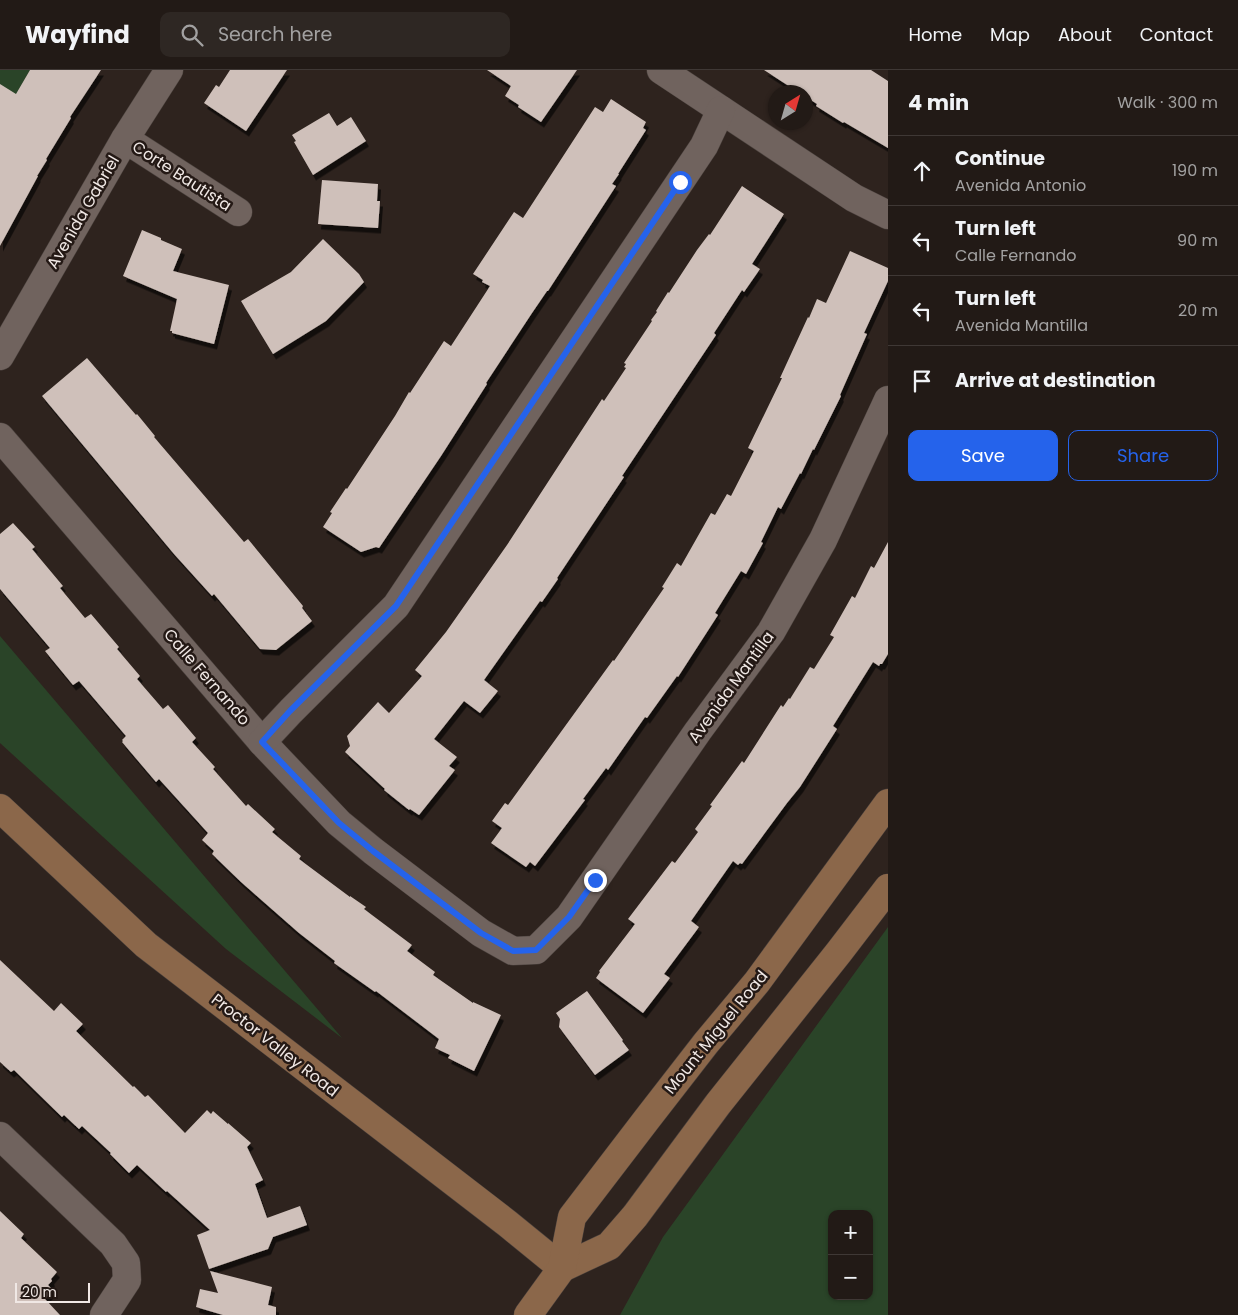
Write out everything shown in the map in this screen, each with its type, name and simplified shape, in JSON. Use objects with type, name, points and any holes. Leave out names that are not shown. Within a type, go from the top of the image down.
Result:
[{"type":"street","name":"Avenida Gabriel","points":[[0,356],[125,139],[169,70]]},
{"type":"street","points":[[661,70],[854,198],[888,215]]},
{"type":"street","points":[[262,742],[290,711],[396,606],[704,146],[721,110]]},
{"type":"street","name":"Corte Bautista","points":[[125,139],[238,212]]},
{"type":"street","name":"Avenida Mantilla","points":[[536,950],[569,917],[698,731],[771,632],[823,540],[888,400]]},
{"type":"street","name":"Calle Fernando","points":[[0,437],[262,742],[339,823],[481,933],[513,951],[536,950]]},
{"type":"street","name":"Mount Miguel Road","points":[[528,1315],[562,1268],[572,1217],[664,1096],[757,982],[888,803]]},
{"type":"street","name":"Proctor Valley Road","points":[[0,808],[146,945],[508,1224],[562,1268]]},
{"type":"street","name":"Mount Miguel Road","points":[[562,1268],[609,1246],[635,1216],[718,1104],[888,888]]},
{"type":"street","points":[[0,1136],[113,1244],[126,1263],[127,1280],[106,1312]]},
{"type":"green space","points":[[0,70],[30,70],[0,124]]},
{"type":"green space","points":[[0,636],[342,1038],[226,949],[0,743]]},
{"type":"green space","points":[[888,927],[888,1315],[620,1315],[663,1237]]},
{"type":"building","points":[[30,70],[101,70],[70,117],[0,246],[0,84],[16,94]]},
{"type":"building","points":[[230,70],[287,70],[246,131],[204,103],[216,85],[219,87]]},
{"type":"building","points":[[487,70],[577,70],[541,122],[505,96],[511,86]]},
{"type":"building","points":[[764,70],[871,70],[888,81],[888,148],[816,106],[817,104],[813,101],[813,85],[787,85]]},
{"type":"building","points":[[611,99],[646,122],[643,128],[646,130],[612,184],[616,186],[379,548],[376,547],[361,552],[323,527],[332,513],[330,512],[444,341],[451,346],[490,286],[473,274],[514,212],[523,218],[595,107],[603,112]]},
{"type":"building","points":[[329,113],[337,126],[351,117],[366,141],[313,175],[292,135]]},
{"type":"building","points":[[322,180],[378,184],[377,201],[380,201],[378,228],[318,224]]},
{"type":"building","points":[[742,186],[784,214],[752,264],[760,269],[744,292],[742,290],[714,333],[716,335],[622,476],[624,477],[558,579],[542,602],[540,601],[484,680],[498,691],[480,713],[464,701],[434,739],[457,757],[449,766],[455,770],[419,815],[409,810],[384,790],[345,752],[350,746],[347,736],[378,702],[389,713],[422,676],[415,670],[446,632],[507,545],[602,399],[604,401],[626,368],[624,363],[652,321],[668,292],[697,250],[710,235]]},
{"type":"building","points":[[142,230],[182,249],[173,271],[229,285],[214,344],[172,333],[170,331],[177,299],[123,276]]},
{"type":"building","points":[[323,239],[359,274],[364,282],[326,321],[273,354],[241,301],[291,272]]},
{"type":"building","points":[[850,251],[888,268],[888,281],[864,333],[867,334],[841,396],[814,450],[781,509],[778,507],[761,542],[763,543],[746,574],[741,571],[715,613],[718,615],[678,677],[647,718],[645,717],[608,770],[606,768],[583,799],[585,800],[535,866],[530,862],[526,867],[491,843],[502,828],[492,821],[505,803],[508,805],[614,661],[664,588],[662,587],[677,563],[681,566],[711,513],[715,515],[727,494],[731,496],[754,451],[748,448],[782,378],[780,378],[808,317],[817,299],[826,303]]},
{"type":"building","points":[[87,358],[137,414],[154,437],[244,542],[248,539],[303,606],[302,608],[312,621],[276,650],[260,649],[214,594],[212,596],[174,554],[42,396]]},
{"type":"building","points":[[13,523],[35,547],[32,549],[63,586],[60,588],[85,618],[91,614],[119,647],[117,649],[140,676],[137,679],[163,709],[168,705],[196,738],[192,742],[246,806],[248,804],[275,829],[272,832],[301,856],[299,859],[366,907],[364,909],[412,945],[407,951],[435,972],[433,975],[473,1003],[501,1015],[474,1071],[448,1058],[450,1055],[435,1048],[439,1039],[376,991],[334,963],[335,961],[299,933],[212,854],[214,851],[202,840],[208,833],[159,779],[156,782],[122,742],[126,736],[79,681],[73,685],[45,651],[50,648],[0,589],[0,534]]},
{"type":"building","points":[[888,542],[888,654],[879,666],[873,662],[833,726],[837,729],[800,787],[742,864],[738,865],[733,861],[691,921],[699,927],[664,974],[670,978],[643,1013],[596,978],[599,971],[635,924],[628,919],[672,861],[675,863],[698,832],[695,829],[712,806],[710,805],[742,761],[744,763],[781,705],[783,707],[790,699],[810,667],[814,669],[834,637],[830,635],[852,596],[855,598],[871,566],[874,568]]},
{"type":"building","points":[[0,960],[54,1011],[61,1003],[83,1024],[76,1031],[133,1087],[145,1097],[148,1095],[185,1133],[207,1110],[211,1114],[213,1111],[228,1123],[251,1143],[247,1147],[263,1180],[255,1184],[267,1218],[300,1206],[307,1225],[273,1237],[268,1249],[209,1269],[197,1235],[210,1230],[137,1165],[129,1173],[82,1126],[79,1129],[64,1115],[62,1117],[14,1070],[11,1072],[0,1062]]},
{"type":"building","points":[[587,991],[629,1050],[595,1075],[559,1027],[560,1019],[556,1013]]},
{"type":"building","points":[[0,1211],[24,1234],[21,1238],[57,1272],[48,1285],[53,1290],[45,1299],[60,1315],[0,1315]]},
{"type":"building","points":[[210,1271],[272,1287],[268,1305],[276,1307],[276,1315],[223,1315],[196,1307],[200,1289],[218,1293]]},
{"type":"route","points":[[595,880],[569,917],[536,950],[513,951],[481,933],[339,823],[262,742],[290,711],[396,606],[680,182]]}]
